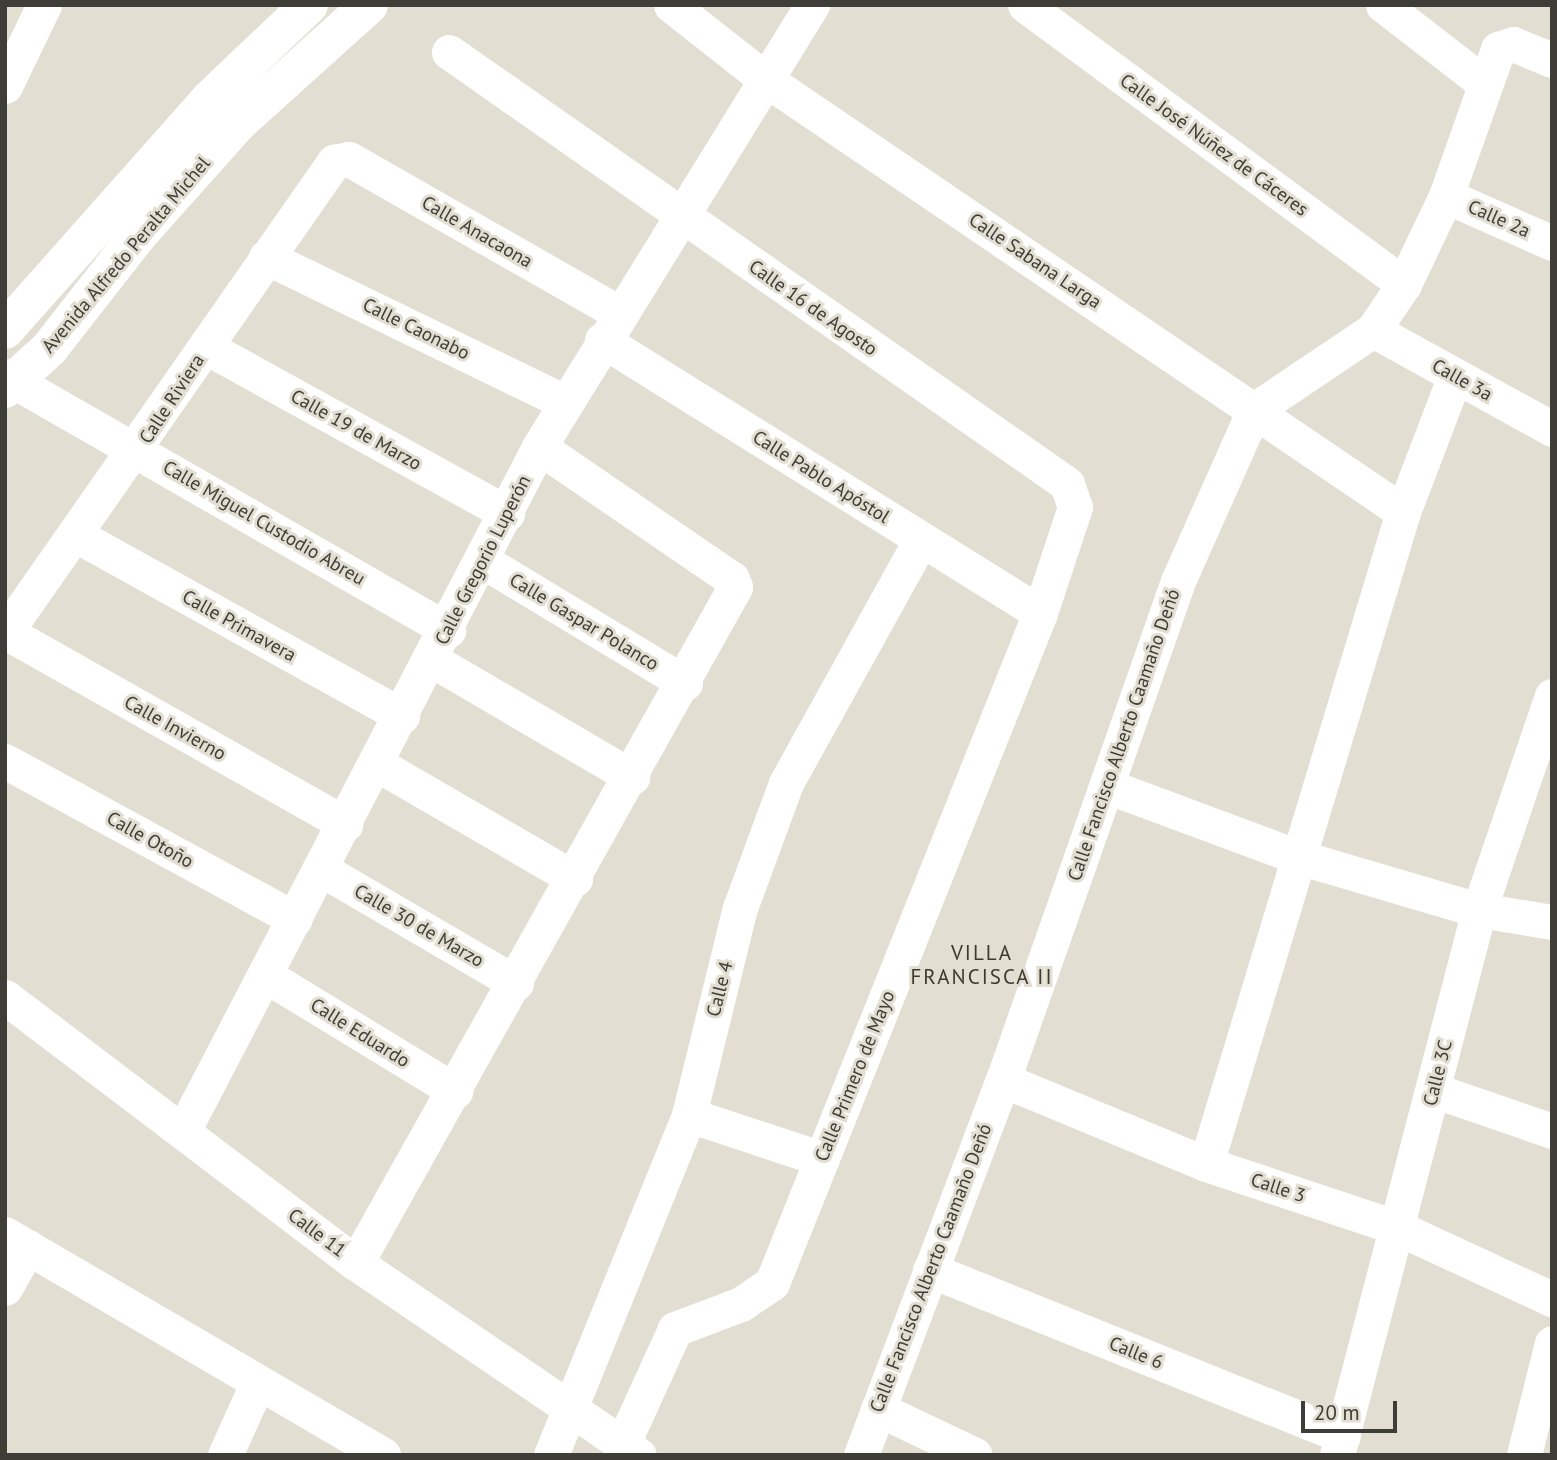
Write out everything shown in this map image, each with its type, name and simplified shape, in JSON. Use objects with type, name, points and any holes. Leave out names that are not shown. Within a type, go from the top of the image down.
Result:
[{"type":"main road","name":"Avenida Alfredo Peralta Michel","points":[[5,330],[266,40],[309,5]]},
{"type":"main road","name":"Avenida Alfredo Peralta Michel","points":[[8,382],[49,349],[238,124],[303,60],[369,5]]},
{"type":"street","points":[[5,86],[44,5]]},
{"type":"street","name":"Calle Sabana Larga","points":[[671,5],[765,79],[1403,512]]},
{"type":"street","name":"Calle Gregorio Luperón","points":[[183,1131],[448,630],[539,447],[610,326],[812,5]]},
{"type":"street","name":"Calle José Núñez de Cáceres","points":[[1025,5],[1404,284]]},
{"type":"street","points":[[1383,5],[1490,67]]},
{"type":"street","points":[[1254,410],[1373,330],[1404,284],[1446,195],[1490,67],[1513,44],[1552,60]]},
{"type":"street","name":"Calle 16 de Agosto","points":[[449,52],[1068,484],[1075,507],[1040,613]]},
{"type":"street","name":"Calle Anacaona","points":[[334,162],[349,159],[610,326]]},
{"type":"street","name":"Calle Riviera","points":[[6,632],[138,450],[266,257],[334,162]]},
{"type":"street","name":"Calle 2a","points":[[1446,195],[1552,243]]},
{"type":"street","name":"Calle Caonabo","points":[[266,257],[565,402]]},
{"type":"street","name":"Calle Pablo Apóstol","points":[[610,326],[921,539],[1040,613]]},
{"type":"street","name":"Calle 3a","points":[[1373,330],[1552,429]]},
{"type":"street","name":"Calle 19 de Marzo","points":[[206,347],[507,513]]},
{"type":"street","points":[[1206,1164],[1295,856],[1403,512],[1455,376]]},
{"type":"street","name":"Calle Miguel Custodio Abreu","points":[[8,382],[138,450],[448,630]]},
{"type":"street","name":"Calle Fancisco Alberto Caamaño Deñó","points":[[861,1455],[1003,1080],[1178,581],[1254,410]]},
{"type":"street","points":[[356,1263],[733,596],[732,579],[539,447]]},
{"type":"street","name":"Calle Primavera","points":[[76,536],[402,716]]},
{"type":"street","name":"Calle 4","points":[[551,1455],[689,1115],[740,908],[786,783],[921,539]]},
{"type":"street","name":"Calle Gaspar Polanco","points":[[483,561],[685,684]]},
{"type":"street","name":"Calle Primero de Mayo","points":[[631,1449],[676,1329],[741,1304],[772,1283],[1040,613]]},
{"type":"street","name":"Calle Invierno","points":[[6,632],[345,824]]},
{"type":"street","points":[[432,660],[632,778]]},
{"type":"street","name":"Calle 3C","points":[[1340,1445],[1479,910],[1549,706]]},
{"type":"street","name":"Calle Otoño","points":[[5,761],[295,919]]},
{"type":"street","points":[[377,764],[575,879]]},
{"type":"street","points":[[1107,786],[1295,856],[1479,910],[1552,922]]},
{"type":"street","name":"Calle 30 de Marzo","points":[[321,869],[516,983]]},
{"type":"street","name":"Calle Eduardo","points":[[265,975],[454,1091]]},
{"type":"street","name":"Calle 11","points":[[5,997],[356,1263],[568,1409],[631,1449]]},
{"type":"street","name":"Calle 3","points":[[1003,1080],[1206,1164],[1398,1228],[1552,1298]]},
{"type":"street","points":[[1433,1090],[1552,1131]]},
{"type":"street","points":[[689,1115],[822,1159]]},
{"type":"street","points":[[5,1288],[16,1240],[383,1455]]},
{"type":"street","name":"Calle 6","points":[[930,1270],[1340,1445]]},
{"type":"street","points":[[1524,1455],[1552,1343]]},
{"type":"street","points":[[225,1455],[258,1382]]},
{"type":"street","points":[[878,1409],[975,1455]]},
{"type":"district","name":"VILLA FRANCISCA II","points":[[982,965]]}]
